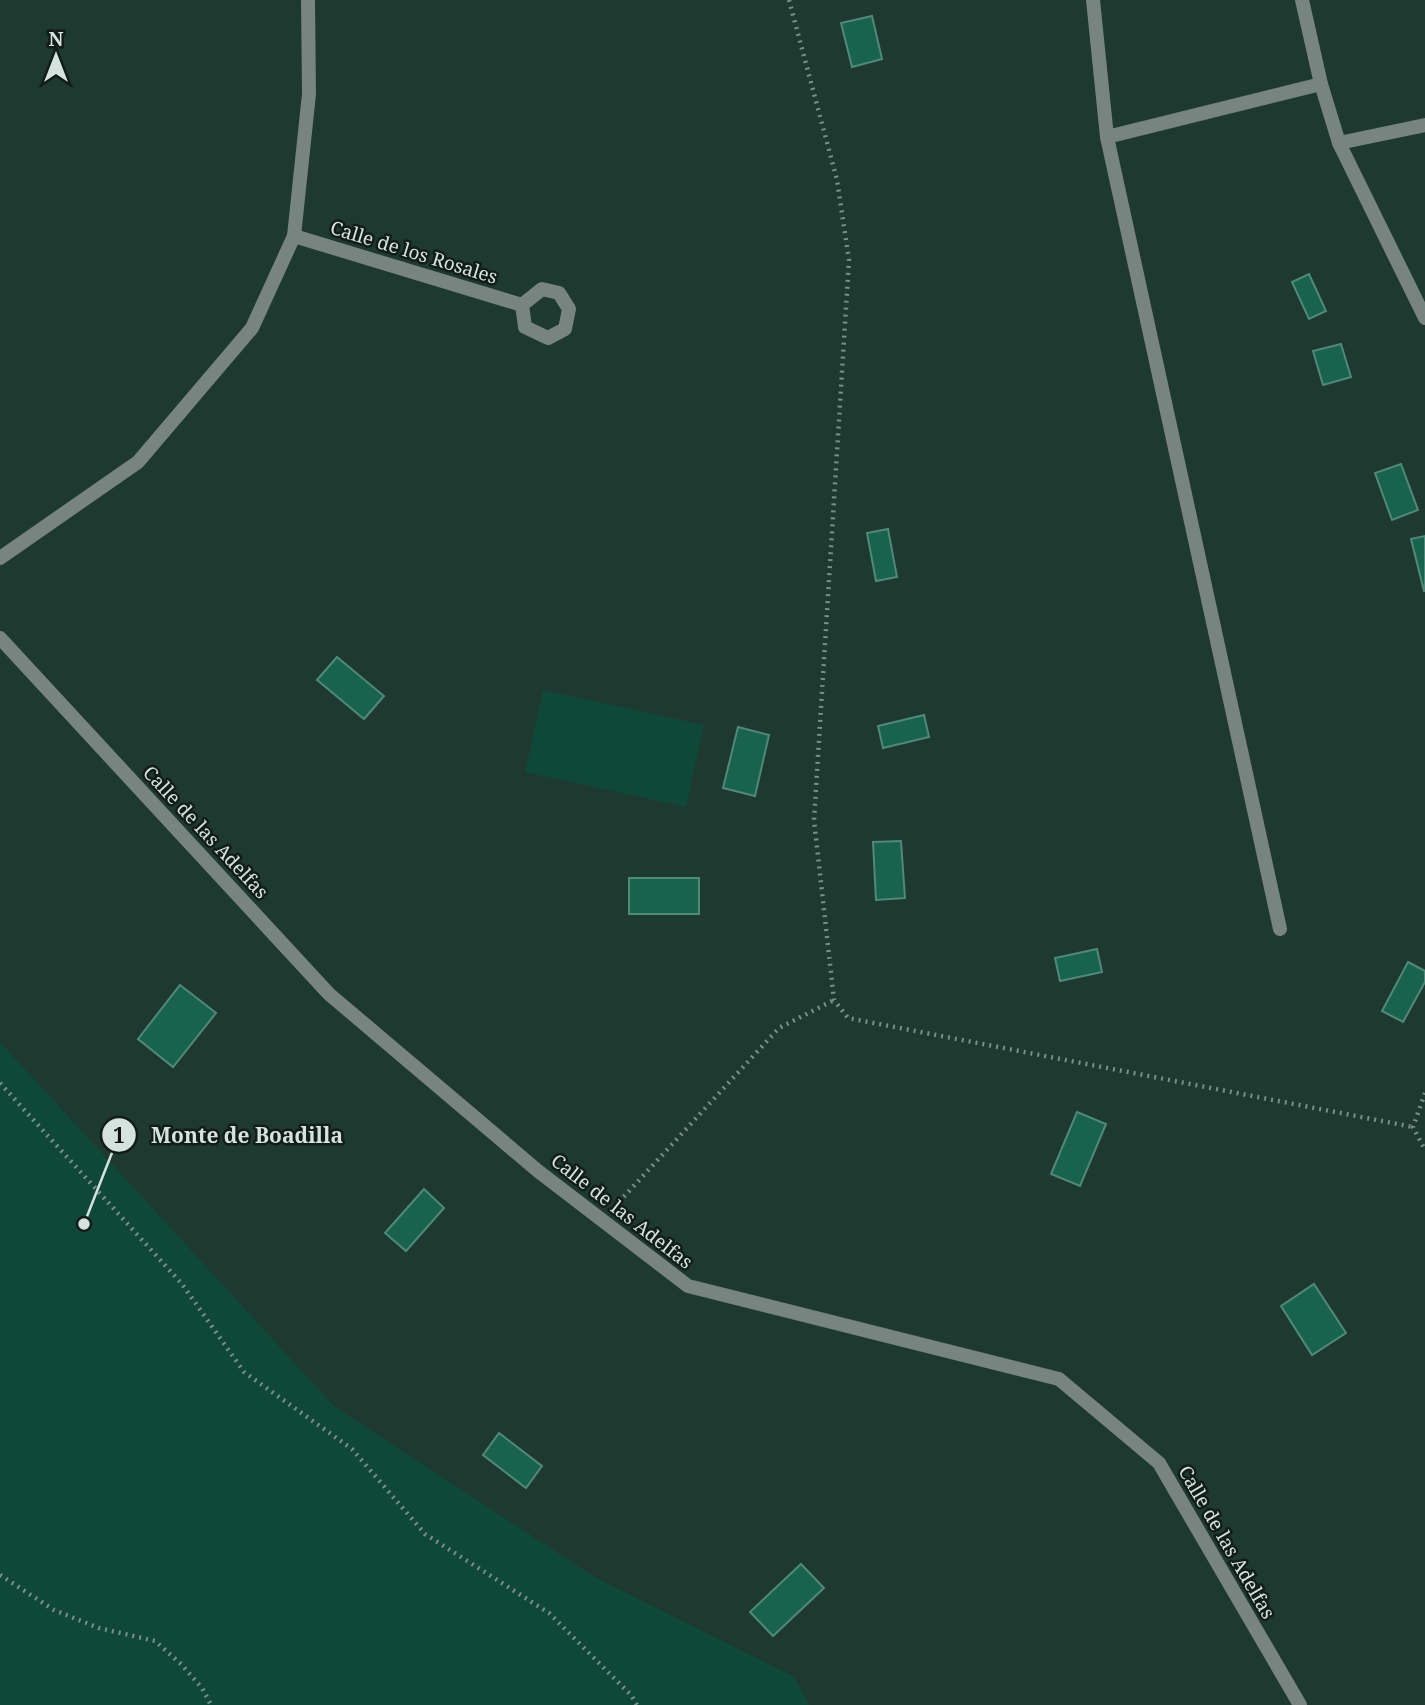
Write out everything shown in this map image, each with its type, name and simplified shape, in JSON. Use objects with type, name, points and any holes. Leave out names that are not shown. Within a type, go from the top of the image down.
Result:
[{"type":"street","points":[[0,558],[138,462],[252,328],[294,236],[309,94],[308,0]]},
{"type":"street","points":[[1093,0],[1107,137],[1280,929]]},
{"type":"street","points":[[1303,0],[1321,84],[1339,143],[1425,318]]},
{"type":"street","points":[[1107,137],[1321,84]]},
{"type":"street","points":[[1339,143],[1425,125]]},
{"type":"street","name":"Calle de los Rosales","points":[[294,236],[522,305]]},
{"type":"street","name":"Calle de las Adelfas","points":[[0,638],[329,994],[538,1171],[688,1286],[1059,1379],[1159,1463],[1300,1705]]},
{"type":"path","points":[[789,0],[837,180],[849,260],[814,820],[834,1000],[848,1018],[1413,1127]]},
{"type":"path","points":[[602,1221],[779,1028],[834,1000]]},
{"type":"path","points":[[0,1083],[182,1284],[244,1372],[352,1449],[425,1534],[549,1613],[631,1695],[637,1705]]},
{"type":"path","points":[[1425,1093],[1413,1127],[1425,1150]]},
{"type":"path","points":[[0,1576],[54,1610],[99,1628],[155,1641],[181,1664],[202,1688],[211,1705]]},
{"type":"shaded area","points":[[872,16],[882,59],[852,67],[841,23]]},
{"type":"shaded area","points":[[1309,274],[1326,311],[1309,319],[1292,282]]},
{"type":"shaded area","points":[[1341,344],[1351,377],[1323,385],[1313,351]]},
{"type":"shaded area","points":[[1401,464],[1418,510],[1392,520],[1375,473]]},
{"type":"shaded area","points":[[888,529],[897,577],[876,581],[867,533]]},
{"type":"shaded area","points":[[1425,536],[1425,591],[1424,591],[1411,539]]},
{"type":"shaded area","points":[[337,657],[384,696],[364,719],[317,680]]},
{"type":"shaded area","points":[[543,690],[704,725],[686,807],[525,772]]},
{"type":"shaded area","points":[[924,715],[929,737],[883,748],[878,726]]},
{"type":"shaded area","points":[[738,727],[769,735],[755,796],[723,788]]},
{"type":"shaded area","points":[[901,841],[905,898],[876,900],[873,842]]},
{"type":"shaded area","points":[[629,878],[699,878],[699,914],[629,914]]},
{"type":"shaded area","points":[[1097,949],[1102,972],[1060,981],[1055,958]]},
{"type":"shaded area","points":[[1408,962],[1425,971],[1425,982],[1403,1022],[1382,1011]]},
{"type":"shaded area","points":[[180,985],[216,1013],[173,1067],[138,1039]]},
{"type":"shaded area","points":[[0,1042],[334,1406],[593,1576],[793,1676],[810,1705],[0,1705]]},
{"type":"shaded area","points":[[1077,1112],[1106,1124],[1080,1186],[1051,1174]]},
{"type":"shaded area","points":[[424,1189],[444,1208],[406,1251],[385,1233]]},
{"type":"shaded area","points":[[1314,1284],[1346,1333],[1312,1355],[1281,1306]]},
{"type":"shaded area","points":[[499,1433],[542,1466],[526,1488],[483,1455]]},
{"type":"shaded area","points":[[801,1564],[824,1588],[773,1636],[750,1612]]},
{"type":"place","name":"Monte de Boadilla","points":[[84,1224]]}]
